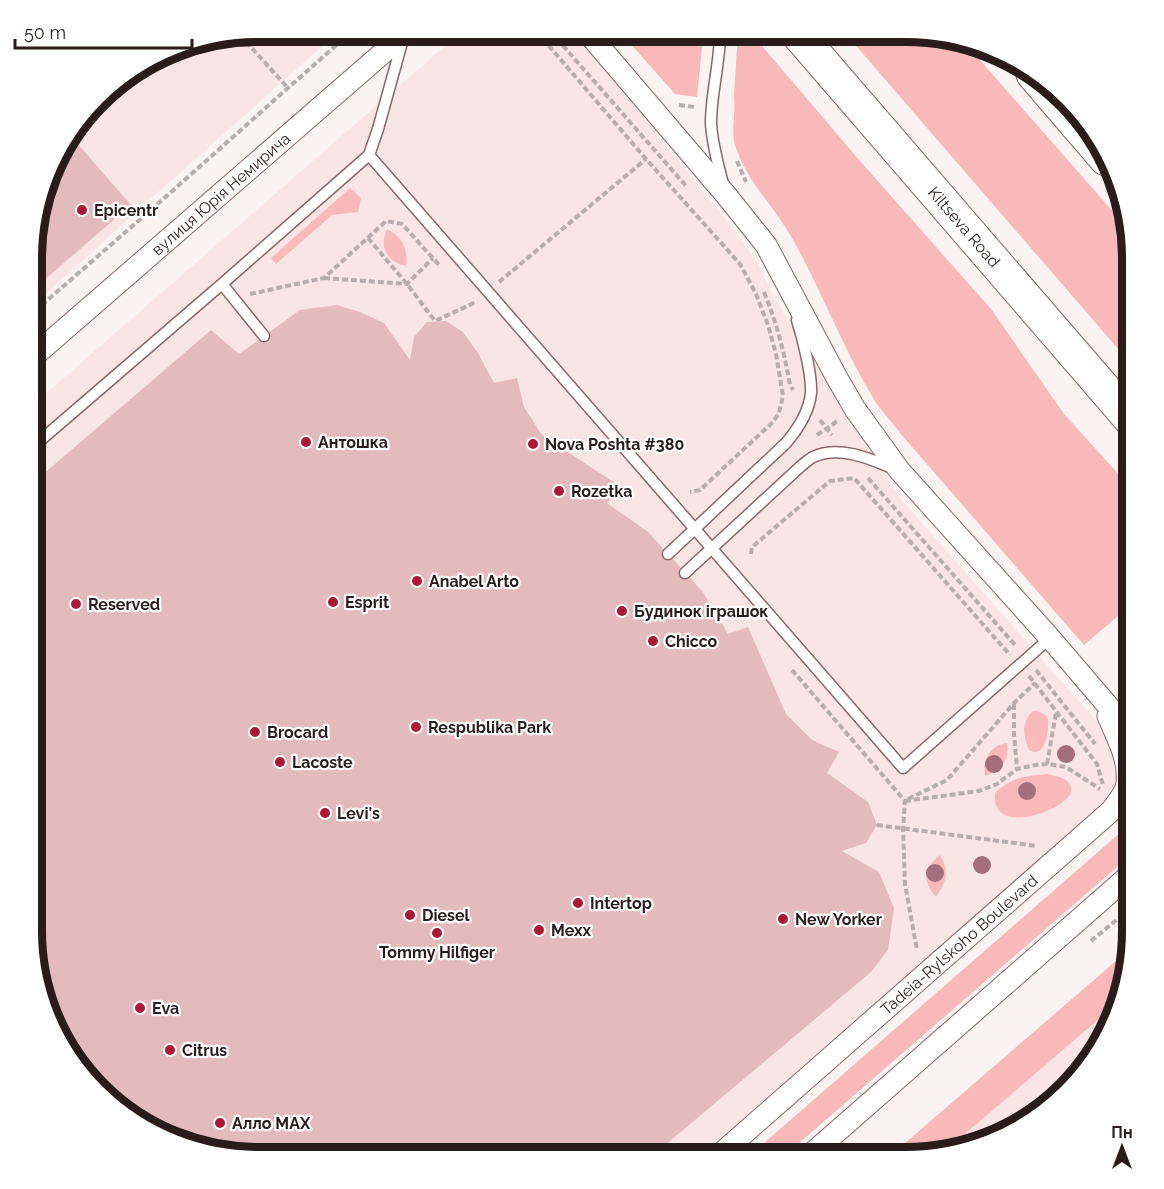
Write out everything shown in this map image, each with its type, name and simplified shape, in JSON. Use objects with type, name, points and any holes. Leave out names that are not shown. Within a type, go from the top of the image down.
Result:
[{"type":"highway","name":"Kiltseva Road","points":[[805,42],[1122,409]]},
{"type":"street","name":"вулиця Юрія Немирича","points":[[42,350],[396,42]]},
{"type":"street","points":[[596,42],[766,245],[855,409],[898,471],[1050,638],[1122,723]]},
{"type":"street","name":"Tadeia-Rylskoho Boulevard","points":[[1100,698],[1122,750]]},
{"type":"street","name":"Tadeia-Rylskoho Boulevard","points":[[728,1147],[1111,812],[1122,794]]},
{"type":"street","points":[[819,1147],[1122,882]]},
{"type":"lane","points":[[42,439],[369,155],[403,42]]},
{"type":"lane","points":[[720,42],[711,124],[713,144],[726,195]]},
{"type":"lane","points":[[369,155],[903,768],[1050,638]]},
{"type":"lane","points":[[668,554],[786,443],[796,431],[808,406],[811,392],[808,366],[786,283]]},
{"type":"lane","points":[[222,284],[264,336]]},
{"type":"lane","points":[[685,573],[801,466],[814,457],[832,452],[847,454],[878,461],[898,471]]},
{"type":"path","points":[[247,42],[288,88]]},
{"type":"path","points":[[42,305],[340,42]]},
{"type":"path","points":[[546,42],[646,159],[741,264],[768,325],[776,354],[783,396],[779,413],[773,422],[700,490],[690,492]]},
{"type":"path","points":[[672,98],[679,106],[712,109]]},
{"type":"path","points":[[368,238],[435,321],[474,304],[646,159]]},
{"type":"path","points":[[735,159],[749,185]]},
{"type":"path","points":[[324,278],[386,221]]},
{"type":"path","points":[[233,299],[324,278],[406,284],[433,258]]},
{"type":"path","points":[[817,435],[841,419]]},
{"type":"path","points":[[750,554],[752,547],[830,482],[854,478],[1035,683],[1096,764],[1105,792],[1066,767],[1047,764],[1017,770],[997,784],[979,791],[905,801],[947,780],[1014,703],[1035,683]]},
{"type":"path","points":[[1014,703],[1017,770]]},
{"type":"path","points":[[1047,764],[1056,713]]},
{"type":"path","points":[[877,825],[1041,847]]},
{"type":"shaded area","points":[[244,42],[327,42],[42,298],[42,244],[53,189],[64,162],[78,138],[105,105],[138,78],[162,64],[202,49]]},
{"type":"shaded area","name":"Respublika Park","points":[[450,42],[582,42],[736,232],[758,264],[774,297],[899,497],[1107,733],[1121,769],[1114,794],[710,1147],[244,1147],[202,1140],[175,1131],[138,1111],[105,1084],[78,1051],[58,1014],[46,973],[42,945],[42,397]]},
{"type":"shaded area","points":[[629,42],[702,42],[697,97],[675,94]]},
{"type":"shaded area","points":[[737,42],[759,42],[991,309],[1064,414],[1122,478],[1122,603],[1119,603],[1118,616],[1084,645],[878,405],[863,381],[792,238],[753,182],[740,158],[733,134]]},
{"type":"shaded area","points":[[853,42],[920,42],[973,52],[1118,218],[1122,244],[1122,353]]},
{"type":"shaded area","points":[[350,188],[361,198],[358,212],[332,215],[276,264],[271,258]]},
{"type":"shaded area","points":[[387,229],[401,240],[406,254],[406,266],[393,261],[386,253],[384,242]]},
{"type":"shaded area","points":[[1033,711],[1040,712],[1048,718],[1044,744],[1040,751],[1034,752],[1029,750],[1024,729],[1026,719]]},
{"type":"shaded area","points":[[1007,743],[1006,760],[1000,768],[985,776],[984,770],[988,754],[1001,744]]},
{"type":"shaded area","points":[[1048,774],[1062,778],[1070,785],[1070,794],[1060,804],[1050,810],[1024,817],[1012,817],[1003,813],[996,806],[995,793],[1013,780]]},
{"type":"shaded area","points":[[1122,831],[1122,863],[795,1147],[759,1147]]},
{"type":"shaded area","points":[[940,855],[946,872],[942,887],[936,897],[928,886],[926,875],[930,865]]},
{"type":"shaded area","points":[[1120,957],[1115,987],[1100,1027],[1086,1051],[1059,1084],[1026,1111],[989,1131],[948,1143],[901,1147]]},
{"type":"shaded area","points":[[1120,957],[1115,987],[1107,1012],[957,1141],[920,1147],[901,1147]]},
{"type":"building","name":"Epicentr","points":[[76,142],[131,205],[42,282],[42,244],[49,202],[58,175]]},
{"type":"building","name":"Respublika Park","points":[[337,305],[360,312],[384,323],[410,360],[414,337],[427,322],[446,321],[463,332],[478,353],[494,383],[517,378],[524,407],[542,435],[621,487],[607,503],[648,532],[703,592],[728,634],[748,627],[786,714],[812,740],[839,752],[827,773],[868,802],[877,825],[866,843],[842,851],[879,872],[894,908],[888,950],[871,972],[663,1147],[244,1147],[202,1140],[162,1125],[138,1111],[105,1084],[78,1051],[58,1014],[49,987],[42,945],[42,475],[211,330],[239,354],[300,310]]},
{"type":"place","name":"Epicentr","points":[[82,210]]},
{"type":"place","name":"Антошка","points":[[306,442]]},
{"type":"place","name":"Nova Poshta #380","points":[[533,444]]},
{"type":"place","name":"Rozetka","points":[[559,491]]},
{"type":"place","name":"Anabel Arto","points":[[417,581]]},
{"type":"place","name":"Esprit","points":[[333,602]]},
{"type":"place","name":"Reserved","points":[[76,604]]},
{"type":"place","name":"Будинок іграшок","points":[[622,611]]},
{"type":"place","name":"Chicco","points":[[653,641]]},
{"type":"place","name":"Respublika Park","points":[[416,727]]},
{"type":"place","name":"Brocard","points":[[255,732]]},
{"type":"place","name":"Lacoste","points":[[280,762]]},
{"type":"place","name":"Levi's","points":[[325,813]]},
{"type":"place","name":"Intertop","points":[[578,903]]},
{"type":"place","name":"Diesel","points":[[410,915]]},
{"type":"place","name":"New Yorker","points":[[783,919]]},
{"type":"place","name":"Mexx","points":[[539,930]]},
{"type":"place","name":"Tommy Hilfiger","points":[[437,933]]},
{"type":"place","name":"Eva","points":[[140,1008]]},
{"type":"place","name":"Citrus","points":[[170,1050]]},
{"type":"place","name":"Алло MAX","points":[[220,1123]]}]
